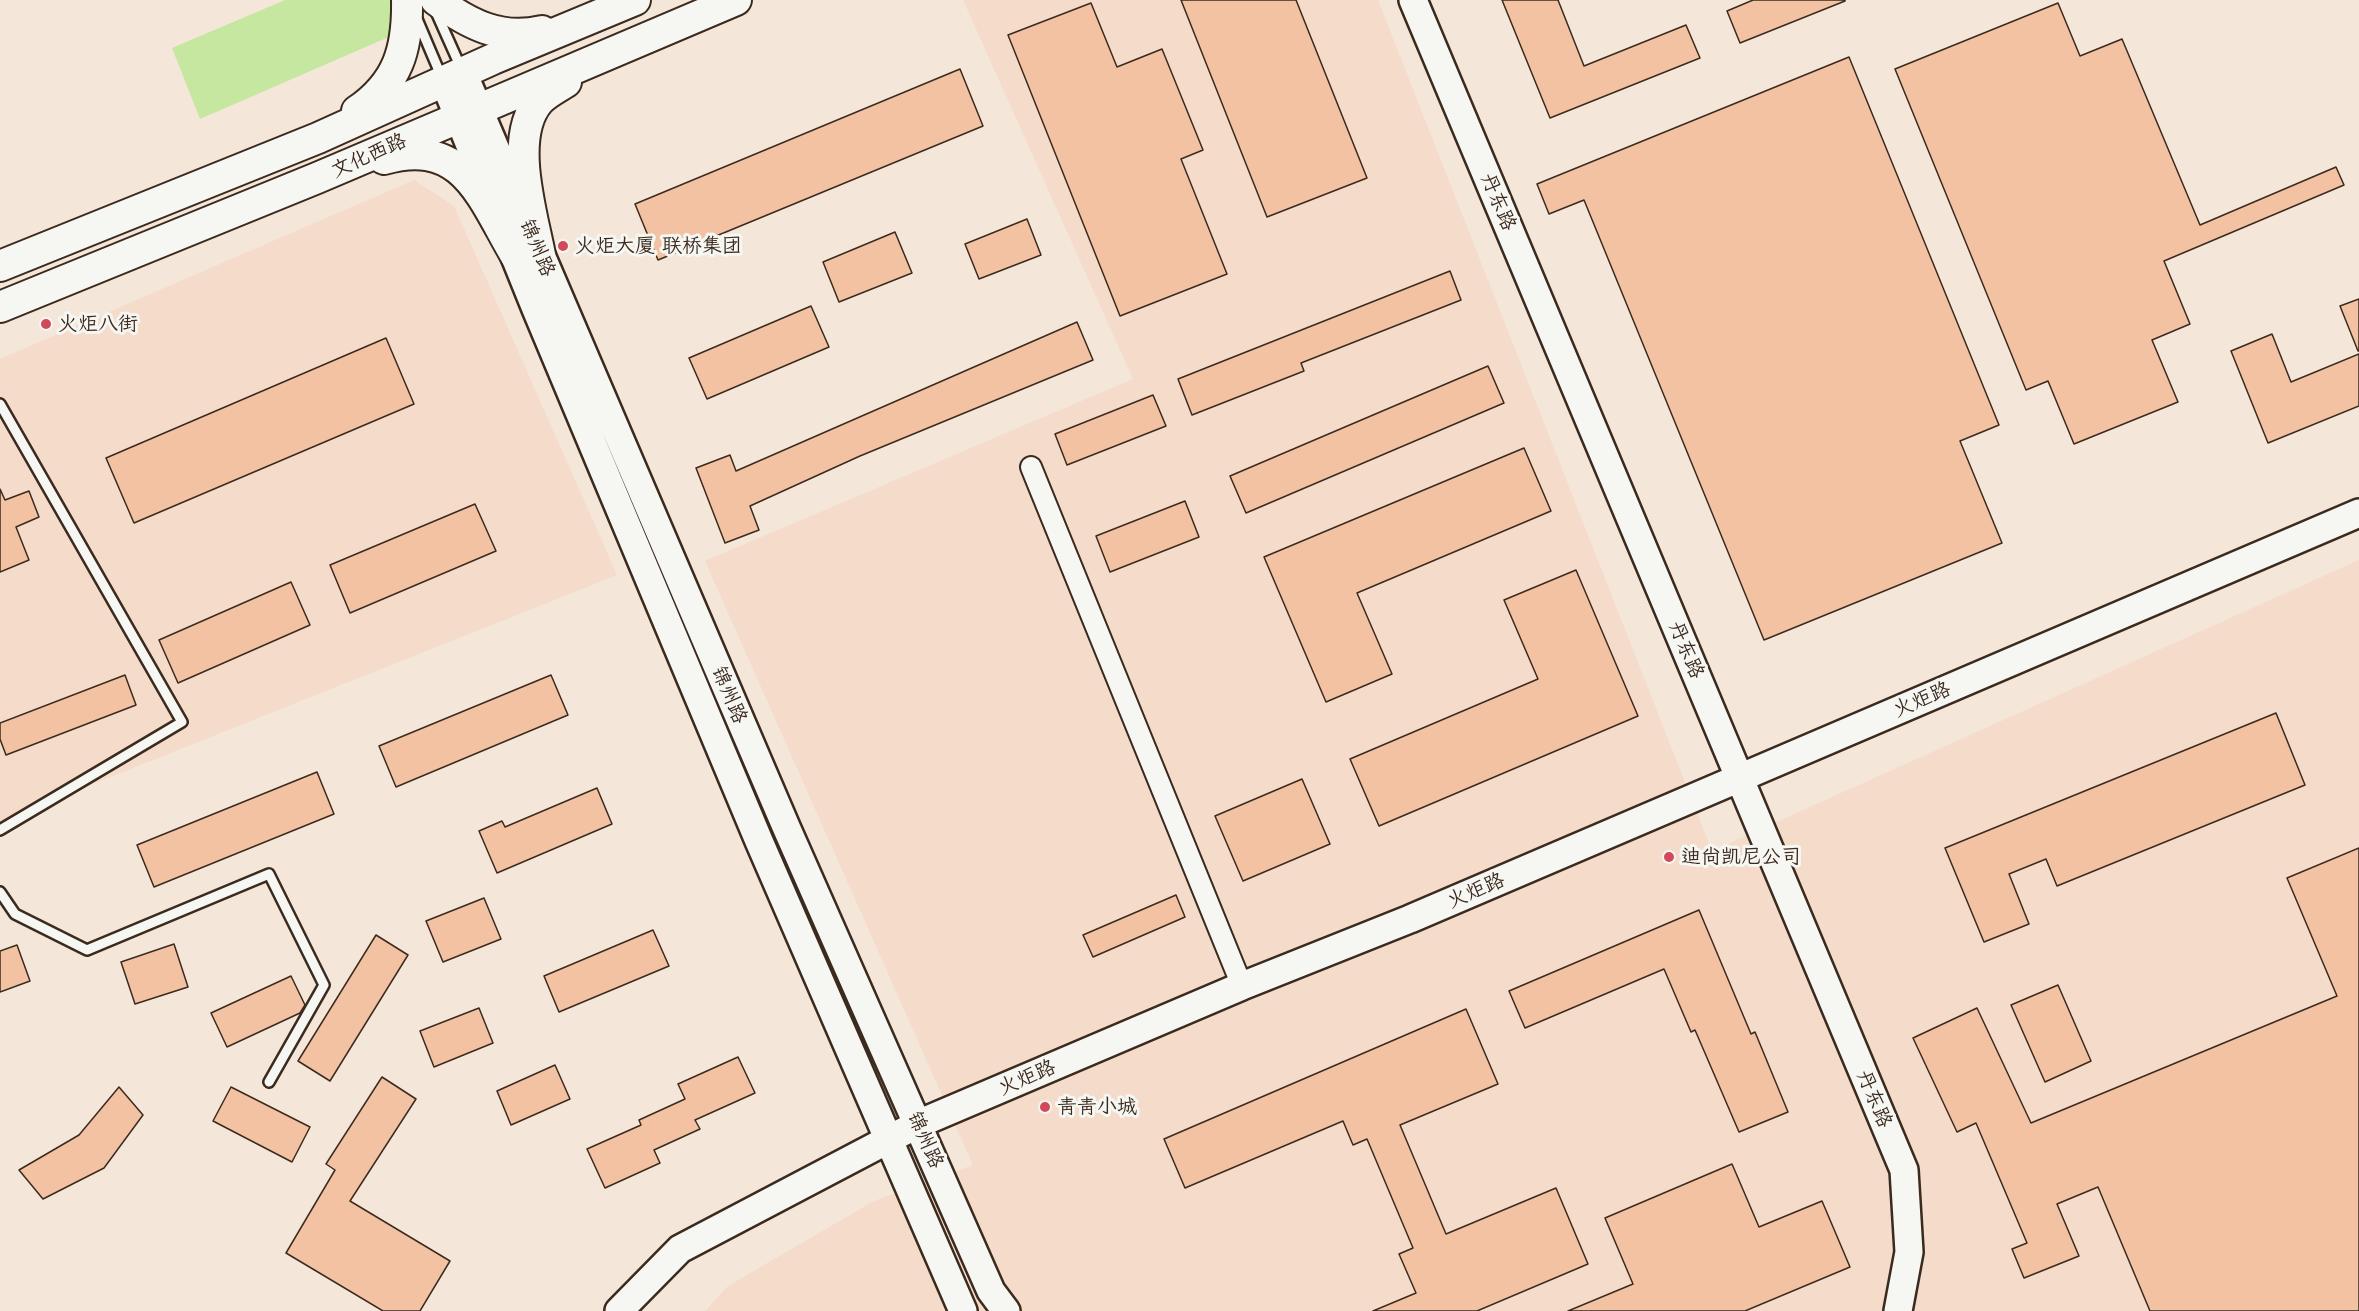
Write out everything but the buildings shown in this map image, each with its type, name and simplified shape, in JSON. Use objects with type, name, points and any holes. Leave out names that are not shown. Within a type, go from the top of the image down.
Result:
[{"type":"main road","points":[[318,138],[378,97],[390,80],[405,38],[408,0]]},
{"type":"main road","points":[[436,0],[470,24],[513,34],[535,33],[592,18]]},
{"type":"main road","name":"文化西路","points":[[0,266],[318,138],[453,77],[635,0]]},
{"type":"main road","name":"文化西路","points":[[0,307],[317,178],[736,0]]},
{"type":"main road","name":"丹东路","points":[[1413,0],[1904,1170],[1909,1252],[1898,1311]]},
{"type":"main road","points":[[528,256],[524,132],[539,100],[607,55]]},
{"type":"main road","name":"锦州路","points":[[453,77],[528,256],[886,1138],[963,1311]]},
{"type":"main road","points":[[317,178],[399,155],[426,154],[441,157],[456,166],[473,184],[528,256]]},
{"type":"main road","name":"锦州路","points":[[528,256],[787,829],[991,1291],[1006,1311]]},
{"type":"main road","name":"火炬路","points":[[619,1311],[680,1249],[886,1138],[1242,986],[1410,919],[2359,513]]},
{"type":"street","points":[[1031,467],[1242,986]]},
{"type":"lane","points":[[408,0],[453,77]]},
{"type":"lane","points":[[431,0],[453,77]]},
{"type":"lane","points":[[0,404],[182,722],[0,830]]},
{"type":"lane","points":[[0,892],[15,914],[87,950],[269,874],[324,985],[269,1082]]},
{"type":"shaded area","points":[[963,0],[1378,0],[1712,851],[2359,560],[2359,1311],[705,1311],[728,1286],[874,1201],[973,1165],[705,561],[1133,379]]},
{"type":"shaded area","points":[[414,180],[454,206],[617,575],[0,821],[0,359]]},
{"type":"green space","points":[[285,0],[390,0],[391,36],[200,119],[172,48]]},
{"type":"place","name":"火炬大厦 联桥集团","points":[[563,246]]},
{"type":"place","name":"火炬八街","points":[[46,324]]},
{"type":"place","name":"迪尚凯尼公司","points":[[1669,857]]},
{"type":"place","name":"青青小城","points":[[1045,1107]]}]
